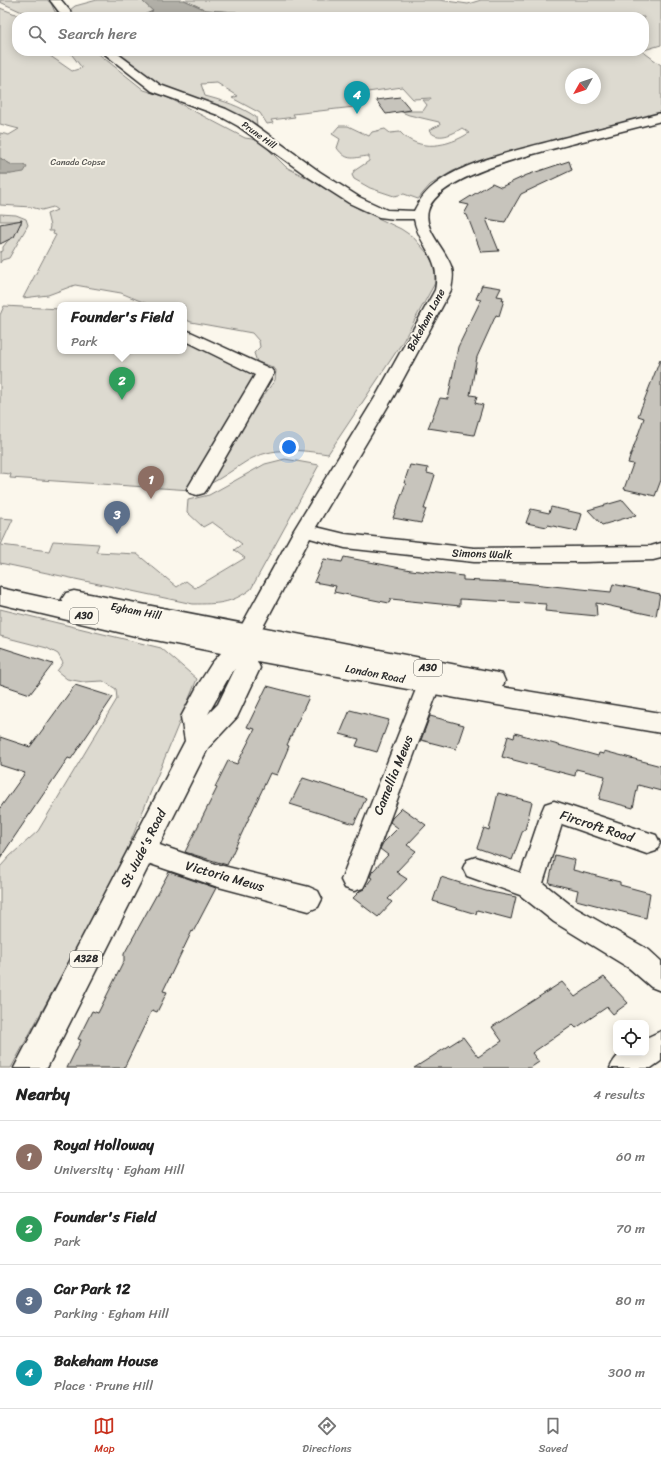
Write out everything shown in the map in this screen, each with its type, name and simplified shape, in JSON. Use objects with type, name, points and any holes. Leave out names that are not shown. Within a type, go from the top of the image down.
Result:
[{"type":"main road","name":"Egham Hill","points":[[0,584],[245,640]]},
{"type":"main road","name":"Egham Hill","points":[[0,596],[128,625],[245,640]]},
{"type":"main road","name":"London Road","points":[[245,640],[661,723]]},
{"type":"main road","name":"St Jude's Road","points":[[30,1068],[198,742],[228,710],[248,668],[245,640]]},
{"type":"street","points":[[55,0],[65,12]]},
{"type":"street","name":"Prune Hill","points":[[114,56],[156,88],[222,112],[243,123],[334,188],[354,200],[426,233]]},
{"type":"street","points":[[420,215],[423,205],[430,195],[469,171],[510,157],[661,117]]},
{"type":"street","name":"Prune Hill","points":[[387,214],[420,215]]},
{"type":"street","name":"Bakeham Lane","points":[[245,640],[304,530],[385,396],[445,283],[445,271],[426,233],[420,215]]},
{"type":"street","points":[[187,335],[265,373],[197,489]]},
{"type":"street","name":"Simons Walk","points":[[304,530],[345,541],[389,547],[474,555],[584,555],[653,553],[661,550]]},
{"type":"street","name":"Camellia Mews","points":[[354,880],[370,831],[432,677]]},
{"type":"street","name":"Fircroft Road","points":[[529,887],[554,811],[647,843]]},
{"type":"street","name":"Victoria Mews","points":[[142,850],[215,875],[309,899]]},
{"type":"street","points":[[476,868],[529,887],[563,914],[639,959],[661,978]]},
{"type":"green space","points":[[0,0],[47,0],[51,3],[55,12],[22,12],[0,2]]},
{"type":"green space","points":[[97,0],[145,0],[143,2],[153,11],[55,12],[70,10],[75,6]]},
{"type":"green space","points":[[184,0],[439,0],[468,4],[481,0],[661,0],[661,45],[649,49],[649,12],[236,12],[206,10]]},
{"type":"green space","name":"Canada Copse","points":[[0,8],[12,13],[12,56],[50,56],[72,71],[82,68],[73,56],[101,56],[144,90],[167,97],[245,138],[259,140],[286,167],[359,209],[401,229],[413,237],[428,254],[435,267],[435,283],[402,343],[328,454],[287,450],[267,453],[247,461],[208,485],[228,444],[275,380],[276,370],[270,366],[257,362],[254,353],[260,347],[259,341],[252,333],[187,320],[187,302],[143,302],[121,293],[75,285],[48,295],[23,298],[56,235],[53,234],[54,231],[49,231],[50,226],[47,214],[57,210],[53,207],[42,210],[31,207],[0,205],[0,174],[11,174],[24,165],[12,165],[0,158],[0,133],[9,135],[19,129],[0,124]]},
{"type":"green space","points":[[115,56],[649,56],[661,65],[661,113],[579,133],[481,161],[453,171],[430,185],[418,199],[404,194],[394,196],[370,188],[354,179],[352,175],[354,171],[369,161],[369,156],[352,158],[345,156],[337,148],[340,139],[332,134],[339,126],[348,126],[369,136],[372,132],[385,129],[390,133],[400,132],[408,139],[416,143],[434,145],[443,144],[461,138],[469,133],[462,128],[445,136],[436,136],[429,130],[440,125],[439,122],[409,115],[399,111],[423,111],[427,105],[423,100],[430,100],[431,98],[413,99],[402,87],[354,94],[363,106],[293,114],[295,117],[271,120],[273,123],[267,124],[260,113],[232,98],[238,96],[217,83],[201,84],[205,96],[232,104],[256,117],[257,126],[166,90]]},
{"type":"green space","points":[[0,214],[16,215],[26,219],[28,225],[9,258],[2,260],[0,263],[0,252],[3,251],[3,247],[9,239],[14,236],[13,232],[17,231],[18,228],[16,227],[22,223],[19,221],[0,221]]},
{"type":"green space","points":[[4,306],[57,309],[57,354],[187,354],[187,338],[254,372],[256,376],[191,490],[10,478],[11,474],[0,473],[0,315]]},
{"type":"green space","points":[[285,459],[319,465],[251,589],[237,598],[217,603],[193,604],[0,563],[0,518],[13,519],[1,545],[49,551],[53,541],[99,544],[96,552],[137,554],[177,587],[186,581],[195,588],[245,558],[234,550],[242,544],[212,522],[203,527],[187,512],[188,500],[209,495],[265,464]]},
{"type":"green space","points":[[0,609],[161,648],[197,679],[109,894],[56,985],[11,1068],[0,1068],[0,867],[38,831],[117,699],[116,689],[103,681],[83,682],[67,679],[57,671],[63,663],[58,654],[47,648],[0,636]]},
{"type":"shaded area","points":[[145,0],[184,0],[206,10],[236,12],[151,12],[153,11],[143,2]]},
{"type":"shaded area","points":[[0,158],[12,165],[24,165],[27,167],[24,172],[0,174]]},
{"type":"building","points":[[400,97],[411,110],[386,114],[376,100]]},
{"type":"building","points":[[569,161],[572,170],[521,194],[505,222],[486,219],[499,251],[481,252],[467,215],[464,214],[469,205],[460,203],[492,183],[501,187],[527,175]]},
{"type":"building","points":[[22,220],[14,237],[0,244],[0,224]]},
{"type":"building","points":[[482,285],[501,288],[497,296],[503,297],[502,300],[504,300],[499,316],[496,315],[477,357],[470,395],[477,396],[475,403],[483,405],[474,435],[428,428],[440,398],[448,399],[458,347],[481,300],[476,299]]},
{"type":"building","points":[[660,360],[661,480],[655,496],[624,489],[633,464],[628,463],[644,418],[638,416]]},
{"type":"building","points":[[410,465],[428,468],[427,473],[435,475],[421,523],[393,518],[406,483],[404,483]]},
{"type":"building","points":[[623,500],[636,515],[602,525],[588,510]]},
{"type":"building","points":[[551,507],[582,514],[577,531],[548,525],[547,527],[526,523],[531,509],[549,513]]},
{"type":"building","points":[[344,557],[411,570],[463,576],[463,580],[523,583],[611,592],[613,584],[660,594],[656,616],[596,603],[597,616],[545,611],[546,604],[460,599],[460,606],[391,599],[389,603],[334,592],[336,586],[314,582],[324,559],[342,562]]},
{"type":"building","points":[[0,647],[53,664],[30,694],[0,684]]},
{"type":"building","points":[[75,685],[113,697],[71,759],[68,758],[0,858],[0,808],[25,773],[0,765],[0,737],[30,747]]},
{"type":"building","points":[[267,686],[309,697],[287,745],[289,746],[277,775],[270,773],[227,865],[185,852],[217,788],[215,787],[228,761],[237,764],[255,729],[247,727]]},
{"type":"building","points":[[350,710],[389,720],[377,752],[356,746],[359,739],[340,734]]},
{"type":"building","points":[[430,716],[464,725],[456,749],[421,740]]},
{"type":"building","points":[[515,733],[598,756],[599,753],[604,754],[604,751],[661,766],[661,791],[638,785],[633,808],[599,799],[605,776],[576,769],[575,776],[502,757],[508,736],[514,738]]},
{"type":"building","points":[[303,778],[366,798],[354,824],[290,804]]},
{"type":"building","points":[[498,793],[532,802],[525,830],[523,830],[512,860],[477,848],[484,828],[489,830]]},
{"type":"building","points":[[402,808],[426,825],[407,845],[416,851],[396,872],[407,879],[388,899],[392,902],[378,917],[353,898],[364,889],[372,878],[370,877],[372,872],[388,855],[380,849],[383,843],[398,828],[390,822]]},
{"type":"building","points":[[555,855],[575,860],[573,870],[620,882],[620,885],[650,893],[646,918],[576,900],[578,890],[549,883]]},
{"type":"building","points":[[169,872],[216,888],[193,932],[192,931],[163,991],[167,992],[157,1012],[152,1010],[124,1068],[67,1068],[81,1040],[78,1039],[92,1011],[98,1013],[124,961],[124,954]]},
{"type":"building","points":[[441,877],[486,891],[516,897],[511,919],[477,910],[476,914],[433,901]]},
{"type":"building","points":[[604,977],[628,1003],[613,1014],[607,1007],[576,1028],[573,1025],[532,1053],[539,1062],[530,1068],[414,1068],[463,1037],[478,1057],[502,1041],[492,1027],[562,982],[575,997]]},
{"type":"place","name":"Bakeham House","points":[[357,114]]},
{"type":"place","name":"Founder's Field","points":[[122,400]]},
{"type":"place","name":"Royal Holloway","points":[[151,499]]},
{"type":"place","name":"Car Park 12","points":[[117,534]]}]
